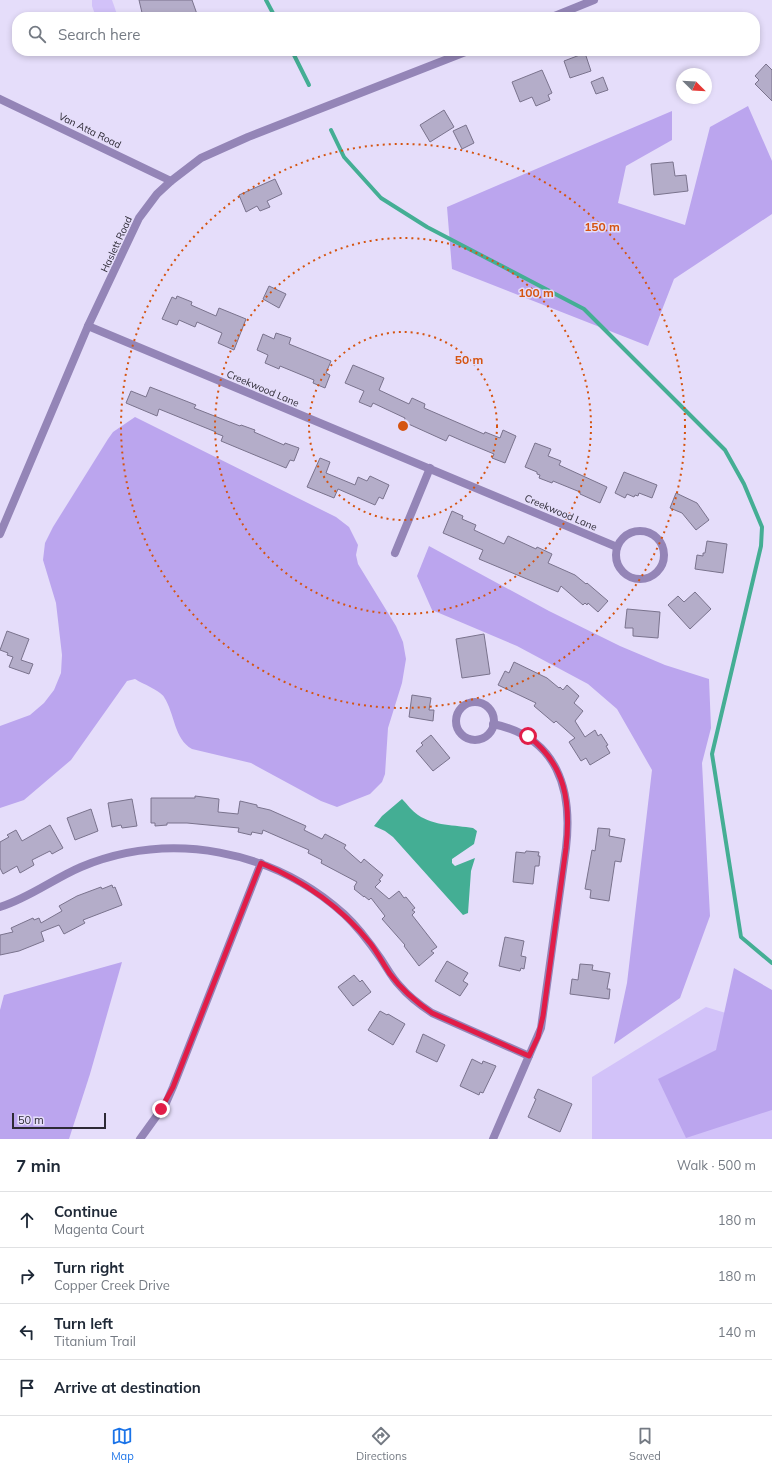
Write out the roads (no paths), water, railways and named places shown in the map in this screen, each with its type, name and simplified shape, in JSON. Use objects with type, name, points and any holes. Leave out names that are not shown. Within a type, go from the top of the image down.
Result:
[{"type":"street","points":[[564,12],[594,0]]},
{"type":"street","name":"Haslett Road","points":[[0,534],[88,326],[139,218],[157,194],[201,158],[248,137],[455,56]]},
{"type":"street","name":"Van Atta Road","points":[[0,99],[171,181]]},
{"type":"street","name":"Creekwood Lane","points":[[88,326],[617,546]]},
{"type":"street","points":[[395,554],[430,468]]},
{"type":"street","points":[[635,531],[649,532],[660,540],[663,546],[664,560],[657,572],[651,576],[645,578],[631,577],[620,569],[617,563],[617,546],[623,537],[629,533],[635,531]]},
{"type":"street","points":[[478,702],[488,707],[494,718],[494,724],[488,734],[478,740],[472,740],[466,738],[458,730],[456,718],[461,707],[466,704],[478,702]]},
{"type":"street","points":[[493,1139],[538,1037],[543,1016],[568,834],[568,810],[564,787],[560,775],[546,753],[528,736],[506,726],[494,724]]},
{"type":"street","points":[[0,907],[31,894],[81,867],[100,860],[140,851],[167,848],[201,849],[222,852],[261,863],[304,884],[345,915],[371,944],[399,986],[421,1005],[432,1013],[529,1056]]},
{"type":"street","points":[[140,1139],[166,1103],[261,863]]},
{"type":"waterway","points":[[266,0],[272,12]]},
{"type":"waterway","points":[[294,56],[309,85]]},
{"type":"waterway","points":[[331,130],[344,157],[381,198],[427,227],[584,309],[725,450],[744,484],[762,527],[761,546],[712,754],[741,937],[772,963]]}]
